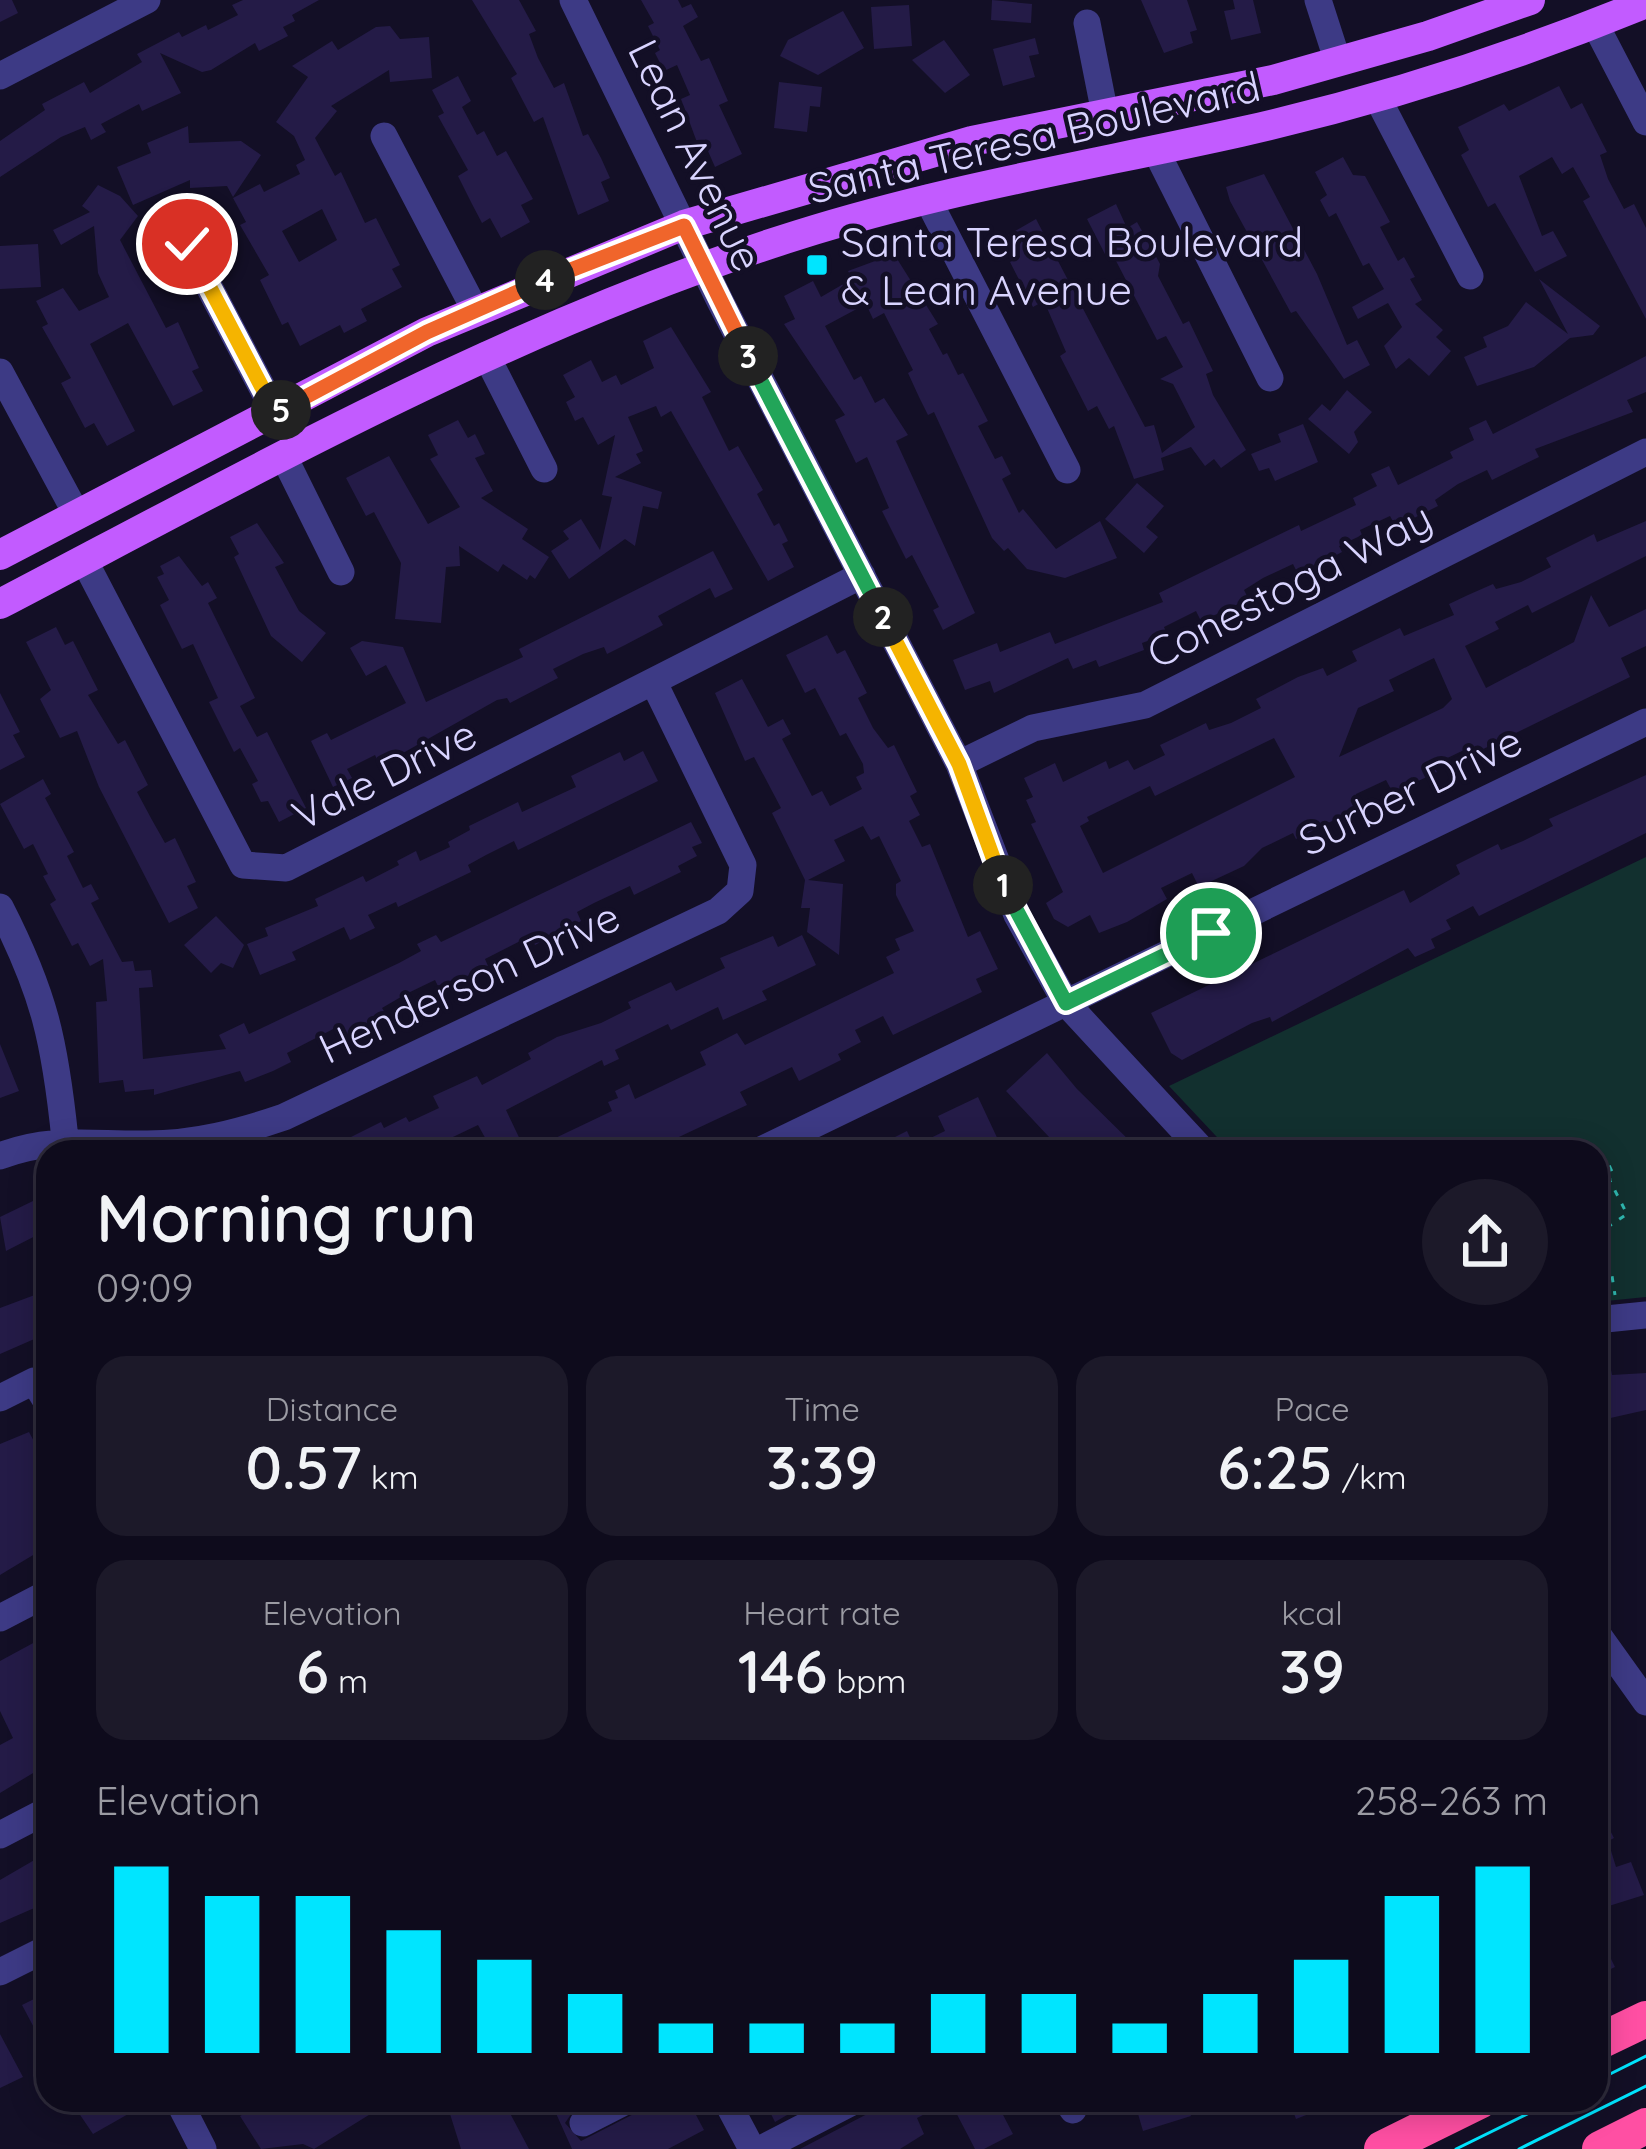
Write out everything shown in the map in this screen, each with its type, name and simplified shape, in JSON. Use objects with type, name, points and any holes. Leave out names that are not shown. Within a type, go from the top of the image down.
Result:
[{"type":"highway","points":[[1608,2038],[1646,2019]]},
{"type":"highway","points":[[1382,2149],[1457,2112]]},
{"type":"highway","points":[[1600,2149],[1646,2126]]},
{"type":"main road","name":"Santa Teresa Boulevard","points":[[0,555],[475,310],[684,226],[897,160],[1338,62],[1530,0]]},
{"type":"main road","name":"Santa Teresa Boulevard","points":[[0,604],[486,355],[703,267],[927,198],[1377,97],[1646,3]]},
{"type":"street","points":[[0,76],[147,0]]},
{"type":"street","name":"Lean Avenue","points":[[573,0],[703,267],[959,764],[1017,915],[1066,1003],[1193,1140]]},
{"type":"street","points":[[1318,0],[1338,62]]},
{"type":"street","points":[[1087,22],[1105,114]]},
{"type":"street","points":[[1594,24],[1646,122]]},
{"type":"street","points":[[1377,97],[1470,276]]},
{"type":"street","points":[[384,136],[475,310]]},
{"type":"street","points":[[1155,149],[1270,378]]},
{"type":"street","points":[[927,198],[1067,470]]},
{"type":"street","points":[[187,244],[275,412]]},
{"type":"street","points":[[486,355],[544,469]]},
{"type":"street","points":[[0,372],[77,515]]},
{"type":"street","name":"Conestoga Way","points":[[959,764],[1034,728],[1145,705],[1646,452]]},
{"type":"street","points":[[284,457],[341,572]]},
{"type":"street","name":"Vale Drive","points":[[84,560],[243,865],[286,868],[862,575]]},
{"type":"street","name":"Henderson Drive","points":[[185,1140],[229,1135],[284,1117],[731,901],[746,877],[736,844],[654,683]]},
{"type":"street","name":"Surber Drive","points":[[782,1140],[1646,722]]},
{"type":"street","points":[[0,908],[30,966],[51,1027],[65,1139]]},
{"type":"street","name":"Henderson Drive","points":[[61,1140],[82,1140]]},
{"type":"street","name":"Henderson Drive","points":[[0,1156],[36,1147]]},
{"type":"street","points":[[1608,1319],[1646,1316]]},
{"type":"street","points":[[0,1398],[36,1393]]},
{"type":"street","points":[[0,1618],[36,1599]]},
{"type":"street","points":[[1608,1649],[1646,1702]]},
{"type":"street","points":[[0,1835],[36,1816]]},
{"type":"street","points":[[0,1972],[36,1954]]},
{"type":"street","points":[[184,2112],[203,2149]]},
{"type":"street","points":[[583,2123],[605,2112]]},
{"type":"street","points":[[732,2112],[752,2149]]},
{"type":"street","points":[[761,2149],[833,2112]]},
{"type":"path","points":[[1608,1163],[1614,1175],[1609,1178],[1627,1214],[1608,1227]]},
{"type":"path","points":[[1608,1270],[1616,1297]]},
{"type":"green space","points":[[1646,857],[1646,1297],[1608,1301],[1608,1140],[1220,1140],[1169,1086]]},
{"type":"building","points":[[0,0],[12,0],[18,13],[0,22]]},
{"type":"building","points":[[243,0],[319,0],[292,15],[295,21],[283,27],[288,36],[259,51],[255,43],[211,70],[202,72],[160,53],[181,93],[142,111],[139,104],[101,124],[106,132],[91,140],[85,127],[61,137],[0,177],[0,141],[45,110],[42,104],[84,82],[90,93],[142,62],[137,54],[179,32],[182,37],[206,25],[208,30],[238,15],[232,5]]},
{"type":"building","points":[[472,0],[519,0],[536,31],[529,34],[538,58],[554,88],[564,83],[583,136],[588,134],[610,178],[601,182],[609,201],[578,215],[543,117],[534,122],[511,78],[517,74]]},
{"type":"building","points":[[641,0],[678,0],[682,8],[691,4],[698,17],[683,26],[701,61],[709,58],[728,101],[719,105],[742,154],[715,167],[704,142],[698,145],[681,99],[690,95],[677,65],[664,71],[648,26],[654,23]]},
{"type":"building","points":[[992,0],[1032,4],[1031,23],[991,20]]},
{"type":"building","points":[[1141,0],[1187,0],[1197,30],[1190,32],[1193,43],[1164,53]]},
{"type":"building","points":[[1233,0],[1253,0],[1261,33],[1231,40],[1224,11],[1235,9]]},
{"type":"building","points":[[909,5],[912,46],[874,49],[871,7]]},
{"type":"building","points":[[843,11],[864,48],[818,75],[780,56],[788,40]]},
{"type":"building","points":[[390,26],[400,39],[429,37],[432,78],[390,82],[389,70],[331,106],[337,111],[315,138],[335,176],[341,172],[365,223],[376,218],[400,265],[392,269],[402,287],[361,309],[367,321],[344,333],[340,325],[300,346],[288,322],[282,325],[260,280],[269,275],[240,225],[246,222],[233,198],[260,184],[264,192],[300,174],[296,165],[305,160],[294,136],[276,122],[308,77],[292,66],[332,41],[338,50],[376,27]],"holes":[[[322,209],[337,240],[299,262],[282,231]]]},
{"type":"building","points":[[1035,38],[1039,54],[1029,56],[1035,77],[1003,86],[993,49]]},
{"type":"building","points":[[944,40],[970,75],[945,93],[912,60]]},
{"type":"building","points":[[458,76],[471,101],[462,107],[477,135],[484,131],[497,156],[506,151],[533,199],[521,205],[530,222],[501,238],[490,218],[482,223],[472,204],[458,176],[468,170],[438,116],[444,113],[432,90]]},
{"type":"building","points":[[779,82],[822,87],[820,107],[810,106],[807,132],[774,128]]},
{"type":"building","points":[[1559,86],[1571,109],[1582,103],[1607,152],[1600,155],[1608,179],[1624,209],[1634,204],[1646,228],[1646,319],[1583,201],[1590,197],[1573,167],[1562,174],[1552,157],[1519,176],[1542,236],[1553,231],[1567,256],[1535,272],[1495,203],[1488,207],[1461,155],[1469,150],[1458,127],[1504,104],[1509,111]]},
{"type":"building","points":[[188,126],[189,143],[241,141],[261,155],[233,197],[227,186],[190,188],[190,180],[133,205],[117,167],[151,153],[147,143]]},
{"type":"building","points":[[1343,157],[1353,175],[1365,176],[1390,222],[1380,227],[1398,261],[1404,257],[1415,277],[1410,279],[1422,300],[1415,304],[1443,330],[1436,337],[1451,351],[1429,376],[1409,358],[1396,369],[1384,346],[1402,327],[1388,303],[1358,319],[1352,307],[1384,289],[1369,263],[1363,266],[1336,213],[1329,217],[1320,200],[1327,195],[1315,172]]},
{"type":"building","points":[[1264,174],[1317,274],[1347,345],[1357,340],[1370,365],[1344,379],[1296,311],[1291,313],[1230,201],[1226,187]]},
{"type":"building","points":[[98,185],[120,196],[138,216],[120,240],[166,328],[178,322],[199,368],[192,371],[203,391],[173,406],[128,323],[90,344],[135,431],[107,446],[94,423],[85,428],[61,383],[71,378],[42,327],[48,324],[36,301],[63,288],[79,311],[109,297],[98,273],[94,226],[61,245],[53,230],[90,212],[82,206]]},
{"type":"building","points":[[1116,204],[1127,228],[1137,222],[1160,264],[1158,276],[1183,324],[1189,321],[1213,371],[1206,374],[1213,395],[1246,450],[1221,468],[1214,459],[1205,466],[1191,447],[1161,458],[1164,470],[1134,479],[1114,426],[1109,429],[1097,406],[1088,411],[1060,356],[1066,352],[1044,301],[1033,307],[1010,262],[1020,257],[1008,235],[1036,219],[1145,427],[1154,425],[1162,453],[1195,427],[1173,384],[1160,379],[1183,367],[1166,336],[1157,340],[1114,257],[1108,260],[1087,219]]},
{"type":"building","points":[[38,244],[41,287],[0,289],[0,246]]},
{"type":"building","points":[[894,254],[938,324],[929,329],[943,355],[947,353],[958,375],[963,373],[988,421],[978,426],[995,459],[1002,456],[1011,474],[1002,479],[1019,513],[1023,509],[1056,549],[1100,521],[1117,558],[1065,578],[1027,569],[1008,548],[1004,551],[992,538],[934,412],[928,415],[908,373],[913,370],[884,313],[873,319],[866,304],[825,326],[854,380],[861,376],[875,403],[884,398],[908,435],[896,441],[975,613],[943,630],[933,610],[939,607],[912,555],[906,559],[882,511],[889,508],[867,457],[856,463],[835,420],[845,415],[784,324],[795,319],[784,296],[813,281],[821,297],[852,279],[848,271]]},
{"type":"building","points":[[1539,279],[1600,326],[1593,335],[1570,338],[1534,367],[1477,386],[1464,357],[1487,347],[1483,337],[1508,326],[1526,302],[1568,334]]},
{"type":"building","points":[[671,327],[711,392],[702,397],[729,451],[738,446],[763,490],[757,494],[788,541],[782,544],[794,567],[768,581],[671,411],[661,417],[656,406],[628,417],[643,451],[636,454],[641,463],[615,477],[662,492],[658,509],[643,506],[635,546],[625,539],[569,579],[551,551],[569,539],[563,531],[581,519],[600,550],[612,497],[602,495],[615,435],[598,445],[583,417],[575,421],[566,402],[575,397],[563,375],[591,360],[602,382],[616,375],[621,385],[654,368],[643,341]]},
{"type":"building","points":[[1646,356],[1646,392],[1627,400],[1633,412],[1535,449],[1539,457],[1492,480],[1487,470],[1458,484],[1435,500],[1438,506],[1396,527],[1390,516],[1360,530],[1362,535],[1339,546],[1342,552],[1298,574],[1293,564],[1263,578],[1244,590],[1248,598],[1201,621],[1196,611],[1164,627],[1167,634],[1142,643],[1144,650],[1099,667],[1096,660],[1073,669],[1068,658],[994,693],[990,681],[965,690],[953,660],[997,643],[1000,652],[1050,632],[1055,644],[1163,602],[1159,593],[1299,525],[1301,531],[1356,505],[1353,498],[1377,486],[1371,474],[1389,466],[1398,485],[1453,458],[1450,452],[1474,440],[1469,428],[1486,420],[1493,434]]},
{"type":"building","points":[[1347,390],[1372,412],[1354,432],[1358,442],[1349,454],[1308,419],[1322,404],[1330,411]]},
{"type":"building","points":[[458,420],[468,438],[475,434],[485,454],[475,458],[493,491],[481,498],[528,529],[522,539],[549,557],[535,579],[530,575],[527,580],[503,564],[498,572],[459,546],[460,566],[446,567],[441,623],[395,619],[401,563],[374,512],[366,516],[346,478],[389,456],[428,524],[460,507],[430,459],[438,455],[428,435]]},
{"type":"building","points":[[1303,424],[1318,462],[1275,481],[1269,468],[1259,471],[1251,454],[1281,442],[1278,434]]},
{"type":"building","points":[[1137,483],[1164,506],[1146,527],[1158,537],[1144,553],[1105,519]]},
{"type":"building","points":[[1646,521],[1646,556],[1532,613],[1528,605],[1495,622],[1499,629],[1465,646],[1486,688],[1574,642],[1591,595],[1609,627],[1646,609],[1646,646],[1621,658],[1630,677],[1467,757],[1464,750],[1433,765],[1437,772],[1393,793],[1386,780],[1356,794],[1358,808],[1296,839],[1293,833],[1262,848],[1244,866],[1199,887],[1192,873],[1161,888],[1167,899],[1127,922],[1099,933],[1090,915],[1068,927],[1054,919],[1046,903],[1063,892],[1031,824],[1036,822],[1026,800],[1033,797],[1024,778],[1055,763],[1063,782],[1106,761],[1109,769],[1128,760],[1134,770],[1165,755],[1160,745],[1206,723],[1209,730],[1231,723],[1261,708],[1256,699],[1298,677],[1323,668],[1327,676],[1357,661],[1352,651],[1400,628],[1404,636],[1454,615],[1449,604],[1493,584],[1496,589],[1521,582],[1551,567],[1546,558],[1594,534],[1597,542]],"holes":[[[1434,658],[1452,699],[1443,708],[1339,757],[1358,708],[1394,691],[1389,680]],[[1274,738],[1295,777],[1103,873],[1080,826],[1089,821],[1087,817],[1150,786],[1155,796]]]},
{"type":"building","points":[[257,523],[284,563],[275,567],[299,611],[326,633],[302,662],[271,636],[234,557],[239,554],[230,537]]},
{"type":"building","points":[[713,551],[733,589],[715,598],[710,588],[658,616],[663,625],[607,654],[604,647],[583,654],[553,669],[558,678],[510,703],[507,698],[497,700],[380,766],[375,755],[347,769],[352,778],[333,787],[311,741],[327,733],[331,740],[406,703],[386,665],[366,676],[350,648],[362,641],[403,647],[426,702],[523,657],[519,649]]},
{"type":"building","points":[[179,556],[202,586],[208,582],[217,598],[208,603],[255,698],[240,706],[257,737],[267,732],[306,808],[279,822],[268,801],[261,802],[252,784],[258,781],[240,748],[234,752],[209,702],[218,698],[193,644],[182,649],[160,605],[169,600],[157,577],[164,574],[160,566]]},
{"type":"building","points":[[56,627],[65,645],[73,641],[98,690],[88,695],[118,744],[125,740],[148,785],[137,792],[152,820],[165,843],[175,838],[196,882],[187,886],[198,908],[169,923],[99,787],[77,731],[60,738],[40,699],[51,690],[26,642]]},
{"type":"building","points":[[827,635],[837,654],[845,650],[867,693],[858,698],[873,728],[888,748],[894,745],[917,792],[910,796],[920,815],[909,821],[922,847],[930,844],[968,937],[980,931],[998,969],[976,979],[982,992],[893,1035],[883,1016],[855,1030],[861,1042],[838,1054],[841,1060],[799,1081],[792,1067],[740,1092],[747,1105],[673,1140],[551,1140],[612,1111],[608,1102],[618,1098],[615,1091],[629,1084],[635,1099],[706,1065],[700,1052],[737,1033],[745,1045],[894,973],[886,957],[900,950],[895,939],[914,931],[896,895],[896,884],[901,881],[879,836],[871,840],[863,826],[834,840],[845,861],[808,880],[843,884],[839,955],[807,932],[810,908],[801,908],[805,880],[772,813],[781,808],[754,757],[745,761],[715,693],[742,679],[768,727],[783,719],[791,734],[782,739],[812,796],[822,791],[830,806],[862,789],[856,777],[864,773],[863,764],[846,733],[840,736],[815,688],[805,693],[786,655]]},
{"type":"building","points":[[0,693],[20,732],[13,735],[25,757],[0,770]]},
{"type":"building","points":[[643,751],[658,781],[518,850],[514,841],[468,865],[471,872],[398,907],[396,902],[368,915],[375,928],[350,940],[344,927],[292,952],[296,960],[260,975],[247,944],[268,936],[265,928],[318,906],[315,899],[363,876],[366,882],[416,851],[420,861],[450,847],[448,842],[470,830],[469,826],[518,802],[522,812],[576,787],[571,776],[620,752],[624,761]]},
{"type":"building","points":[[1646,775],[1646,833],[1479,916],[1473,906],[1446,920],[1451,929],[1431,939],[1435,948],[1415,957],[1408,948],[1272,1022],[1270,1017],[1252,1023],[1182,1060],[1171,1053],[1151,1013],[1404,890],[1410,903],[1460,874],[1456,865],[1498,844],[1501,850],[1523,841],[1553,826],[1549,819]]},
{"type":"building","points":[[43,779],[51,794],[45,798],[74,852],[67,856],[83,888],[91,884],[99,899],[91,903],[122,962],[133,961],[135,971],[151,970],[153,987],[139,988],[143,1059],[226,1049],[219,1035],[244,1023],[249,1034],[399,963],[421,951],[417,944],[436,935],[441,942],[691,822],[702,843],[692,847],[697,856],[678,866],[681,872],[634,895],[630,886],[594,903],[577,912],[581,921],[535,945],[530,936],[485,959],[488,966],[440,990],[435,980],[406,994],[382,1008],[387,1016],[344,1036],[339,1026],[287,1053],[291,1062],[273,1071],[245,1082],[240,1071],[154,1095],[154,1089],[125,1092],[123,1080],[99,1083],[96,1002],[107,1001],[103,959],[90,966],[78,943],[72,946],[50,904],[56,900],[33,844],[24,849],[0,804]]},
{"type":"building","points":[[216,916],[244,945],[233,968],[221,963],[211,973],[184,945]]},
{"type":"building","points":[[802,935],[816,965],[762,991],[767,1000],[723,1020],[718,1007],[671,1030],[668,1024],[615,1050],[619,1059],[604,1066],[602,1060],[506,1110],[520,1140],[486,1140],[478,1125],[447,1140],[345,1140],[381,1122],[384,1128],[406,1117],[409,1122],[439,1108],[433,1096],[477,1076],[482,1085],[531,1059],[528,1053],[557,1037],[631,1008],[628,1002],[671,982],[676,991],[725,968],[720,958],[773,936],[778,947]]},
{"type":"building","points":[[0,1044],[19,1091],[0,1098]]},
{"type":"building","points":[[1047,1053],[1129,1140],[1052,1140],[1006,1091]]},
{"type":"building","points":[[978,1097],[998,1140],[926,1140],[945,1131],[938,1116]]},
{"type":"building","points":[[907,1131],[911,1140],[889,1140]]},
{"type":"building","points":[[33,1201],[36,1236],[6,1251],[0,1217]]},
{"type":"building","points":[[36,1294],[36,1338],[0,1354],[0,1308]]},
{"type":"building","points":[[1608,1365],[1612,1375],[1646,1373],[1646,1410],[1608,1419]]},
{"type":"building","points":[[29,1432],[36,1445],[36,1553],[0,1575],[0,1444]]},
{"type":"building","points":[[36,1642],[36,1771],[0,1793],[0,1745],[13,1738],[0,1711],[0,1661]]},
{"type":"building","points":[[1608,1841],[1616,1867],[1631,1862],[1644,1895],[1608,1906]]},
{"type":"building","points":[[36,1859],[36,1907],[0,1923],[0,1880]]},
{"type":"building","points":[[36,1998],[36,2031],[22,2005]]},
{"type":"building","points":[[0,2034],[23,2077],[0,2088]]},
{"type":"building","points":[[78,2112],[132,2112],[93,2134]]},
{"type":"building","points":[[247,2112],[374,2112],[314,2149],[303,2144],[261,2149],[240,2116]]},
{"type":"building","points":[[509,2112],[529,2149],[461,2149],[450,2114]]},
{"type":"building","points":[[555,2112],[573,2112],[565,2123],[581,2141],[638,2112],[694,2112],[704,2130],[668,2149],[572,2149]]},
{"type":"building","points":[[770,2112],[792,2112],[775,2122]]},
{"type":"building","points":[[871,2112],[929,2112],[917,2118],[924,2134],[900,2149],[800,2149]]},
{"type":"building","points":[[956,2112],[1002,2112],[1013,2134],[975,2149]]},
{"type":"building","points":[[1137,2112],[1190,2112],[1191,2116],[1143,2131]]},
{"type":"tram line","points":[[1608,2075],[1646,2056]]},
{"type":"tram line","points":[[1608,2105],[1646,2086]]},
{"type":"tram line","points":[[1456,2149],[1532,2112]]},
{"type":"tram line","points":[[1519,2149],[1594,2112]]},
{"type":"place","name":"Santa Teresa Boulevard & Lean Avenue","points":[[817,265]]},
{"type":"route","points":[[187,244],[275,412],[475,310],[684,226],[959,764],[1017,915],[1066,1003],[1211,933]]}]
